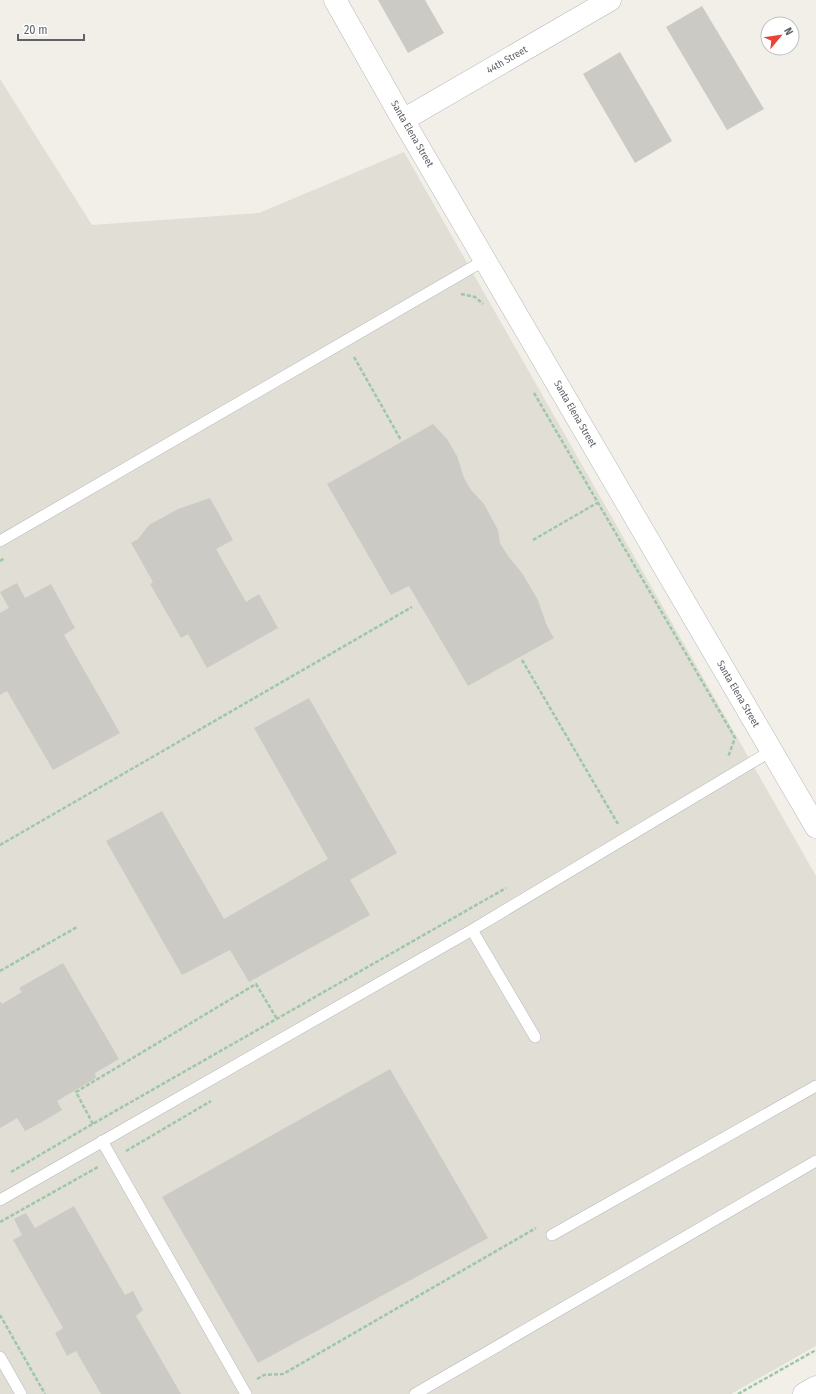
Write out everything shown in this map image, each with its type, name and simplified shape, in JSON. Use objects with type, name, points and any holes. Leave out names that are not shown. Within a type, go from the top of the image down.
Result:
[{"type":"street","name":"Santa Elena Street","points":[[335,0],[403,120],[816,827]]},
{"type":"street","name":"44th Street","points":[[403,120],[610,0]]},
{"type":"street","points":[[804,1394],[816,1387]]},
{"type":"lane","points":[[0,541],[485,260]]},
{"type":"lane","points":[[0,1200],[472,930],[771,751]]},
{"type":"lane","points":[[472,930],[535,1037]]},
{"type":"lane","points":[[552,1235],[816,1086]]},
{"type":"lane","points":[[102,1142],[244,1390]]},
{"type":"lane","points":[[415,1394],[816,1160]]},
{"type":"lane","points":[[0,1357],[21,1394]]},
{"type":"path","points":[[474,297],[483,303],[487,310]]},
{"type":"path","points":[[354,357],[401,440]]},
{"type":"path","points":[[534,392],[597,503],[735,738],[726,762]]},
{"type":"path","points":[[533,540],[597,503]]},
{"type":"path","points":[[0,845],[412,607]]},
{"type":"path","points":[[522,660],[618,824],[625,820]]},
{"type":"path","points":[[7,1175],[93,1124],[510,886]]},
{"type":"path","points":[[0,971],[77,927]]},
{"type":"path","points":[[93,1124],[76,1092],[256,984],[277,1019]]},
{"type":"path","points":[[244,1390],[264,1375],[283,1374],[540,1226]]},
{"type":"path","points":[[0,1315],[45,1394]]},
{"type":"path","points":[[738,1394],[816,1350]]},
{"type":"shaded area","points":[[0,79],[92,225],[259,213],[404,152],[816,876],[816,1346],[731,1394],[0,1394]]},
{"type":"building","points":[[378,0],[425,0],[444,33],[408,53]]},
{"type":"building","points":[[702,6],[764,109],[727,130],[666,27]]},
{"type":"building","points":[[620,52],[672,141],[635,163],[583,74]]},
{"type":"building","points":[[433,424],[447,439],[457,456],[464,478],[471,490],[484,504],[498,530],[500,543],[508,556],[522,573],[538,600],[547,626],[554,638],[468,686],[409,586],[391,595],[327,484]]},
{"type":"building","points":[[210,498],[233,540],[216,549],[246,602],[259,594],[278,628],[207,668],[188,634],[181,638],[150,584],[153,582],[131,543],[138,539],[149,525],[178,509]]},
{"type":"building","points":[[17,583],[25,598],[51,584],[75,628],[64,635],[120,733],[53,770],[7,691],[0,695],[0,613],[9,608],[0,592]]},
{"type":"building","points":[[309,698],[397,853],[350,880],[370,915],[249,982],[230,950],[182,975],[106,841],[162,811],[224,919],[328,859],[254,728]]},
{"type":"building","points":[[63,963],[119,1059],[95,1073],[96,1078],[57,1101],[62,1110],[42,1122],[25,1131],[17,1118],[0,1128],[0,1001],[2,1004],[22,992],[19,988]]},
{"type":"building","points":[[390,1069],[488,1238],[258,1363],[162,1197]]},
{"type":"building","points":[[74,1206],[125,1295],[133,1291],[143,1310],[136,1316],[181,1394],[101,1394],[76,1351],[67,1356],[55,1333],[63,1328],[13,1240],[22,1235],[14,1219],[26,1213],[35,1228]]}]
